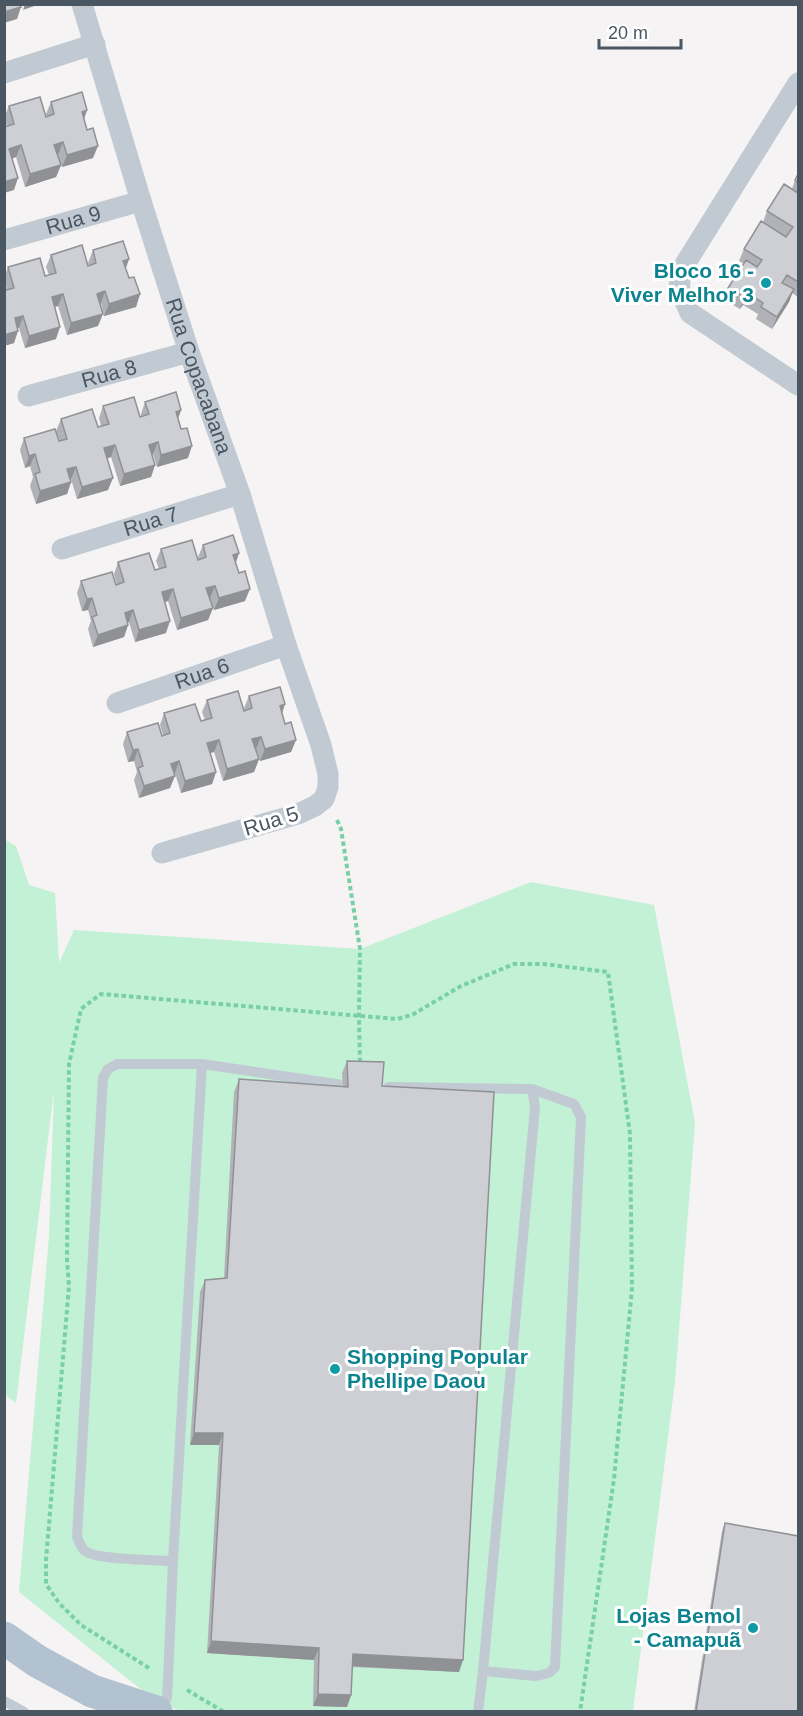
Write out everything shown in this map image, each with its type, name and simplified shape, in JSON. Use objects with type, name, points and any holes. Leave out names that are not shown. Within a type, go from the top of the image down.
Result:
[{"type":"main road","points":[[4,1638],[96,1698],[128,1712]]},
{"type":"main road","points":[[96,1698],[156,1712]]},
{"type":"street","name":"Rua Copacabana","points":[[82,4],[189,352],[240,494],[286,645],[321,745]]},
{"type":"street","points":[[4,73],[95,44]]},
{"type":"street","points":[[798,83],[682,269],[679,286],[690,313],[798,383]]},
{"type":"street","name":"Rua 9","points":[[4,240],[141,201]]},
{"type":"street","name":"Rua 8","points":[[28,396],[189,352]]},
{"type":"street","name":"Rua 7","points":[[62,549],[240,494]]},
{"type":"street","name":"Rua 6","points":[[117,703],[286,645]]},
{"type":"street","name":"Rua 5","points":[[162,853],[298,814],[315,806],[324,799],[328,787],[328,774],[321,745]]},
{"type":"lane","points":[[173,1561],[90,1554],[81,1548],[77,1537],[103,1078],[108,1069],[117,1064],[202,1064],[343,1085]]},
{"type":"lane","points":[[161,1712],[167,1697],[202,1064]]},
{"type":"lane","points":[[379,1087],[532,1089],[574,1104],[581,1117],[555,1667],[549,1673],[536,1676],[483,1671]]},
{"type":"lane","points":[[478,1712],[535,1107],[532,1089]]},
{"type":"lane","points":[[4,1701],[24,1712]]},
{"type":"path","points":[[324,799],[341,829],[360,949],[360,1073]]},
{"type":"path","points":[[224,1712],[81,1625],[59,1603],[46,1584],[46,1560],[69,1286],[69,1064],[81,1009],[101,994],[397,1019],[412,1015],[461,986],[514,964],[543,964],[608,972],[630,1134],[632,1290],[614,1479],[580,1712]]},
{"type":"green space","points":[[4,839],[16,846],[29,885],[55,893],[59,963],[74,930],[360,949],[531,882],[654,905],[695,1123],[675,1382],[633,1711],[179,1711],[148,1695],[19,1592],[49,1236],[54,1090],[16,1403],[4,1394]]},
{"type":"building","points":[[4,4],[20,4],[21,7],[4,12]]},
{"type":"building","points":[[82,92],[87,110],[82,112],[87,130],[93,128],[98,146],[67,155],[63,142],[54,145],[61,165],[30,174],[21,145],[9,149],[18,178],[4,182],[4,127],[14,124],[9,106],[40,97],[46,117],[54,114],[51,102]]},
{"type":"building","name":"Bloco 16 - Viver Melhor 3","points":[[784,184],[798,193],[798,282],[787,275],[782,283],[794,289],[777,317],[761,307],[763,303],[748,293],[745,297],[728,288],[746,260],[757,267],[762,260],[744,249],[761,221],[786,237],[793,227],[767,211]]},
{"type":"building","points":[[123,241],[129,259],[123,261],[129,278],[134,277],[140,294],[109,304],[105,291],[97,294],[103,314],[71,323],[63,294],[52,297],[60,327],[29,336],[23,316],[15,318],[18,331],[4,335],[4,285],[6,290],[14,288],[8,267],[40,258],[45,276],[56,273],[51,255],[82,245],[88,266],[96,263],[93,250]]},
{"type":"building","points":[[176,392],[181,410],[176,412],[181,429],[187,428],[192,446],[161,455],[158,442],[149,445],[155,465],[124,474],[115,445],[104,448],[113,478],[82,487],[76,467],[67,469],[71,482],[40,491],[35,474],[40,472],[35,454],[29,456],[24,438],[55,429],[59,441],[67,439],[61,419],[92,409],[98,427],[109,424],[103,406],[134,397],[140,417],[149,414],[145,402]]},
{"type":"building","points":[[233,535],[239,553],[233,555],[239,573],[245,571],[250,589],[219,598],[215,586],[206,588],[213,608],[181,618],[173,589],[162,592],[170,621],[139,630],[133,610],[125,613],[128,625],[98,635],[92,617],[97,615],[92,598],[87,599],[81,581],[112,572],[116,585],[124,582],[118,562],[149,553],[155,570],[166,567],[161,549],[192,540],[198,560],[206,557],[203,545]]},
{"type":"building","points":[[280,687],[285,704],[280,706],[285,724],[291,722],[296,740],[265,749],[261,737],[252,739],[259,759],[227,769],[219,740],[207,743],[216,772],[185,781],[179,761],[171,764],[175,776],[144,786],[138,768],[143,766],[138,749],[133,750],[127,732],[158,723],[162,736],[170,733],[164,713],[195,704],[201,721],[212,718],[207,700],[238,691],[244,711],[252,708],[249,696]]},
{"type":"building","name":"Shopping Popular Phellipe Daou","points":[[347,1061],[384,1062],[382,1086],[494,1092],[463,1660],[353,1654],[351,1695],[318,1694],[319,1648],[211,1641],[223,1433],[194,1433],[205,1280],[227,1278],[239,1079],[348,1087]]},
{"type":"building","name":"Lojas Bemol - Camapuã","points":[[725,1523],[798,1536],[798,1712],[696,1712]]},
{"type":"place","name":"Bloco 16 - Viver Melhor 3","points":[[766,283]]},
{"type":"place","name":"Shopping Popular Phellipe Daou","points":[[335,1369]]},
{"type":"place","name":"Lojas Bemol - Camapuã","points":[[753,1628]]}]
